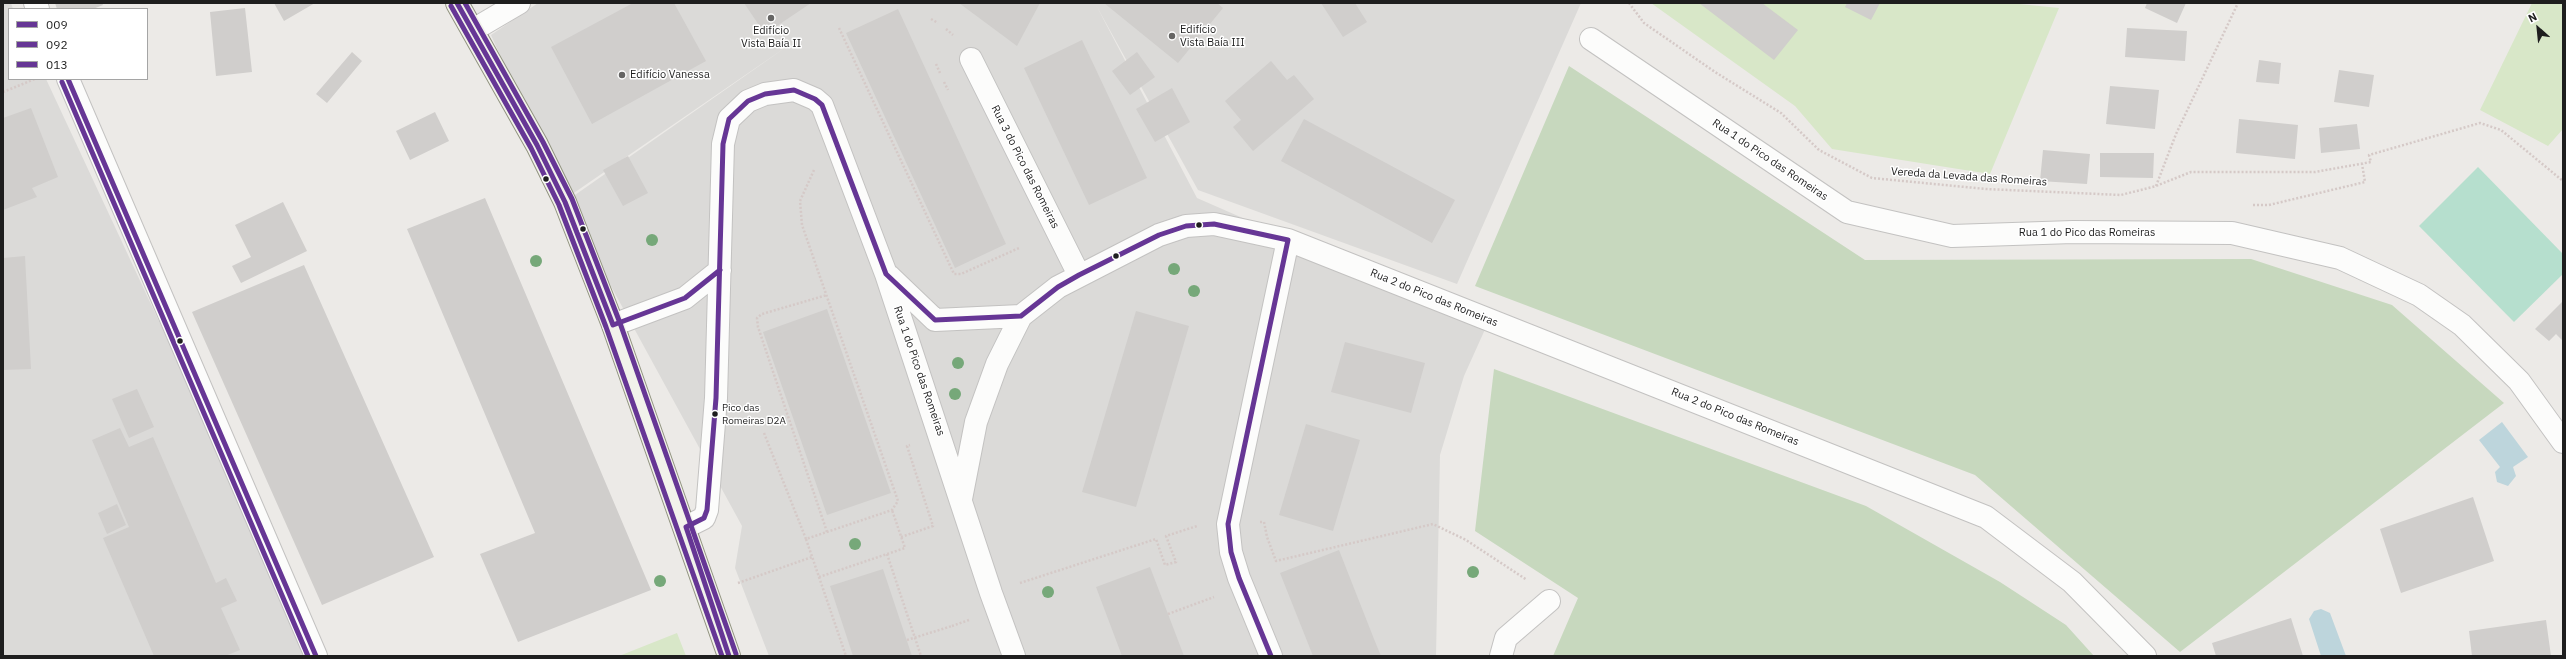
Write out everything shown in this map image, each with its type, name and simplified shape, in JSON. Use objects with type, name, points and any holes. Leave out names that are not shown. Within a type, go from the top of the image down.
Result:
[{"type":"main road","points":[[457,3],[537,145],[565,202],[613,324],[686,527],[729,656]]},
{"type":"street","points":[[473,30],[518,3]]},
{"type":"street","name":"Rua 1 do Pico das Romeiras","points":[[1591,39],[1847,212],[1952,236],[2074,232],[2232,233],[2340,258],[2419,295],[2462,325],[2519,381],[2563,442]]},
{"type":"street","name":"Rua 3 do Pico das Romeiras","points":[[971,59],[1079,275]]},
{"type":"street","points":[[68,80],[316,656]]},
{"type":"street","name":"Rua 1 do Pico das Romeiras","points":[[686,527],[704,518],[707,510],[716,398],[720,270],[720,174],[723,144],[729,119],[748,101],[765,94],[794,90],[815,98],[822,105],[886,274],[991,593],[1014,656]]},
{"type":"street","name":"Rua 2 do Pico das Romeiras","points":[[1022,316],[1058,287],[1079,275],[1159,235],[1186,226],[1214,224],[1288,240],[1986,517],[2072,582],[2145,656]]},
{"type":"street","points":[[1271,656],[1239,578],[1231,552],[1228,524],[1236,475],[1288,240]]},
{"type":"street","points":[[613,324],[685,298],[720,270]]},
{"type":"street","points":[[886,274],[935,320],[1022,316]]},
{"type":"street","points":[[961,499],[976,422],[997,364],[1022,316]]},
{"type":"street","points":[[1501,656],[1506,638],[1549,601]]},
{"type":"path","name":"Vereda da Levada das Romeiras","points":[[1629,3],[1644,23],[1715,72],[1781,113],[1819,150],[1872,178],[1986,189],[2121,195],[2156,186],[2191,172],[2315,172],[2362,164]]},
{"type":"path","points":[[2156,186],[2176,134],[2238,3]]},
{"type":"path","points":[[931,19],[938,23]]},
{"type":"path","points":[[839,28],[954,274],[961,274],[1019,248]]},
{"type":"path","points":[[946,29],[953,35]]},
{"type":"path","points":[[936,64],[940,73]]},
{"type":"path","points":[[3,92],[33,80]]},
{"type":"path","points":[[944,82],[948,90]]},
{"type":"path","points":[[2247,205],[2269,205],[2365,182],[2362,164],[2371,162],[2369,155],[2480,123],[2501,130],[2563,181]]},
{"type":"path","points":[[806,540],[892,510],[898,501],[802,225],[800,201],[812,173],[835,139]]},
{"type":"path","points":[[827,295],[762,314],[757,318],[758,327],[827,532]]},
{"type":"path","points":[[764,433],[806,540],[846,656]]},
{"type":"path","points":[[901,537],[933,526],[907,446]]},
{"type":"path","points":[[819,577],[905,548],[892,510]]},
{"type":"path","points":[[991,593],[1156,539],[1165,565],[1176,562],[1166,536],[1230,515]]},
{"type":"path","points":[[1276,561],[1433,524],[1466,540],[1534,585],[1549,601]]},
{"type":"path","points":[[887,554],[921,656]]},
{"type":"path","points":[[738,583],[812,557]]},
{"type":"path","points":[[1168,614],[1200,601]]},
{"type":"path","points":[[907,640],[952,626]]},
{"type":"shaded area","points":[[3,3],[11,3],[13,8],[8,8],[8,80],[46,80],[315,656],[3,656]]},
{"type":"shaded area","points":[[538,3],[1581,3],[1457,284],[1198,190],[1096,5],[1197,198],[1487,325],[1464,376],[1440,455],[1436,656],[769,656],[735,568],[742,526],[565,202],[789,45],[565,199],[491,35]]},
{"type":"green space","points":[[1651,3],[2009,3],[2059,8],[1990,174],[1832,149],[1795,106]]},
{"type":"green space","points":[[2532,3],[2563,3],[2563,129],[2548,146],[2480,110]]},
{"type":"green space","points":[[1569,66],[1865,260],[2251,259],[2392,305],[2504,403],[2180,652],[1975,475],[1475,286]]},
{"type":"green space","points":[[2478,167],[2563,254],[2563,274],[2514,322],[2419,226]]},
{"type":"green space","points":[[1494,369],[1866,506],[2000,582],[2066,625],[2094,656],[1553,656],[1578,598],[1475,531]]},
{"type":"green space","points":[[677,633],[686,656],[619,656]]},
{"type":"water","points":[[2502,422],[2528,457],[2513,467],[2516,476],[2508,486],[2497,482],[2495,472],[2500,467],[2479,440]]},
{"type":"water","points":[[2321,609],[2330,613],[2346,656],[2321,656],[2309,619],[2314,611]]},
{"type":"building","points":[[55,3],[102,3],[103,5],[96,8],[57,8]]},
{"type":"building","points":[[274,3],[315,3],[284,21]]},
{"type":"building","name":"Edifício Vanessa","points":[[633,3],[674,3],[706,61],[592,124],[551,47]]},
{"type":"building","name":"Edifício Vista Baía II","points":[[744,3],[811,3],[765,34]]},
{"type":"building","points":[[959,3],[1040,3],[1017,46]]},
{"type":"building","name":"Edifício Vista Baía III","points":[[1104,3],[1217,3],[1223,8],[1178,63]]},
{"type":"building","points":[[1321,3],[1355,3],[1367,22],[1343,37]]},
{"type":"building","points":[[1699,3],[1762,3],[1798,30],[1774,60]]},
{"type":"building","points":[[1847,3],[1880,3],[1871,20],[1845,7]]},
{"type":"building","points":[[2147,3],[2186,3],[2177,23],[2145,8]]},
{"type":"building","points":[[245,8],[252,72],[216,76],[210,12]]},
{"type":"building","points":[[898,9],[1006,244],[955,268],[846,33]]},
{"type":"building","points":[[2127,28],[2187,31],[2185,61],[2125,57]]},
{"type":"building","points":[[1082,40],[1147,178],[1089,205],[1024,68]]},
{"type":"building","points":[[352,52],[362,61],[327,103],[316,94]]},
{"type":"building","points":[[1137,52],[1155,77],[1130,95],[1112,71]]},
{"type":"building","points":[[2259,60],[2281,63],[2279,84],[2256,82]]},
{"type":"building","points":[[1271,61],[1287,80],[1294,75],[1314,99],[1253,151],[1233,127],[1241,120],[1225,101]]},
{"type":"building","points":[[2339,70],[2374,75],[2369,107],[2334,102]]},
{"type":"building","points":[[2110,86],[2159,90],[2155,129],[2106,124]]},
{"type":"building","points":[[1172,88],[1190,122],[1155,142],[1136,109]]},
{"type":"building","points":[[31,108],[58,177],[32,188],[37,197],[3,210],[3,118]]},
{"type":"building","points":[[435,112],[449,141],[410,160],[396,131]]},
{"type":"building","points":[[1304,119],[1455,200],[1432,243],[1281,161]]},
{"type":"building","points":[[2239,119],[2298,125],[2295,159],[2236,153]]},
{"type":"building","points":[[2357,124],[2360,149],[2321,153],[2319,128]]},
{"type":"building","points":[[2043,150],[2090,154],[2087,184],[2040,181]]},
{"type":"building","points":[[2100,153],[2154,153],[2153,178],[2100,177]]},
{"type":"building","points":[[628,156],[648,193],[623,206],[603,170]]},
{"type":"building","points":[[485,198],[651,590],[518,642],[480,554],[535,533],[407,229]]},
{"type":"building","points":[[283,202],[307,251],[241,283],[232,266],[251,257],[235,225]]},
{"type":"building","points":[[25,256],[31,369],[3,370],[3,258]]},
{"type":"building","points":[[304,265],[434,557],[322,605],[192,312]]},
{"type":"building","points":[[2563,301],[2563,341],[2556,334],[2549,341],[2535,329]]},
{"type":"building","points":[[827,309],[891,493],[827,515],[763,332]]},
{"type":"building","points":[[1136,311],[1189,326],[1136,507],[1082,492]]},
{"type":"building","points":[[1345,342],[1425,363],[1411,413],[1331,392]]},
{"type":"building","points":[[137,389],[154,427],[129,438],[112,399]]},
{"type":"building","points":[[1306,424],[1360,440],[1333,531],[1279,515]]},
{"type":"building","points":[[120,428],[129,447],[153,437],[216,583],[226,578],[237,601],[221,608],[240,650],[225,656],[154,656],[103,538],[129,527],[92,440]]},
{"type":"building","points":[[2473,497],[2494,561],[2401,593],[2380,529]]},
{"type":"building","points":[[117,504],[126,525],[107,534],[98,513]]},
{"type":"building","points":[[1339,550],[1381,656],[1313,656],[1280,573]]},
{"type":"building","points":[[1150,567],[1184,656],[1122,656],[1096,587]]},
{"type":"building","points":[[883,569],[912,656],[853,656],[830,586]]},
{"type":"building","points":[[2291,618],[2303,656],[2216,656],[2212,643]]},
{"type":"building","points":[[2546,620],[2551,656],[2472,656],[2469,631]]},
{"type":"transit line","name":"009","points":[[457,3],[537,145],[565,202],[613,325],[685,298],[720,270]]},
{"type":"transit line","name":"013","points":[[465,3],[543,142],[572,199],[620,323],[736,654]]},
{"type":"transit line","name":"092","points":[[451,6],[531,148],[559,205],[606,327],[722,656]]},
{"type":"transit line","name":"009","points":[[68,80],[316,656]]},
{"type":"transit line","name":"092","points":[[62,82],[308,656]]},
{"type":"transit line","name":"009","points":[[729,656],[686,527],[704,518],[707,510],[716,398],[723,144],[729,119],[748,101],[765,94],[794,90],[815,99],[822,105],[886,274],[935,320],[1021,316],[1058,287],[1079,275],[1159,235],[1186,226],[1214,224],[1288,240]]},
{"type":"transit line","name":"009","points":[[1271,656],[1239,578],[1231,552],[1228,524],[1288,240]]},
{"type":"place","name":"Edifício Vista Baía II","points":[[771,18]]},
{"type":"place","name":"Edifício Vista Baía III","points":[[1172,36]]},
{"type":"place","name":"Edifício Vanessa","points":[[622,75]]},
{"type":"place","name":"Pico das Romeiras D2A","points":[[715,414]]}]
